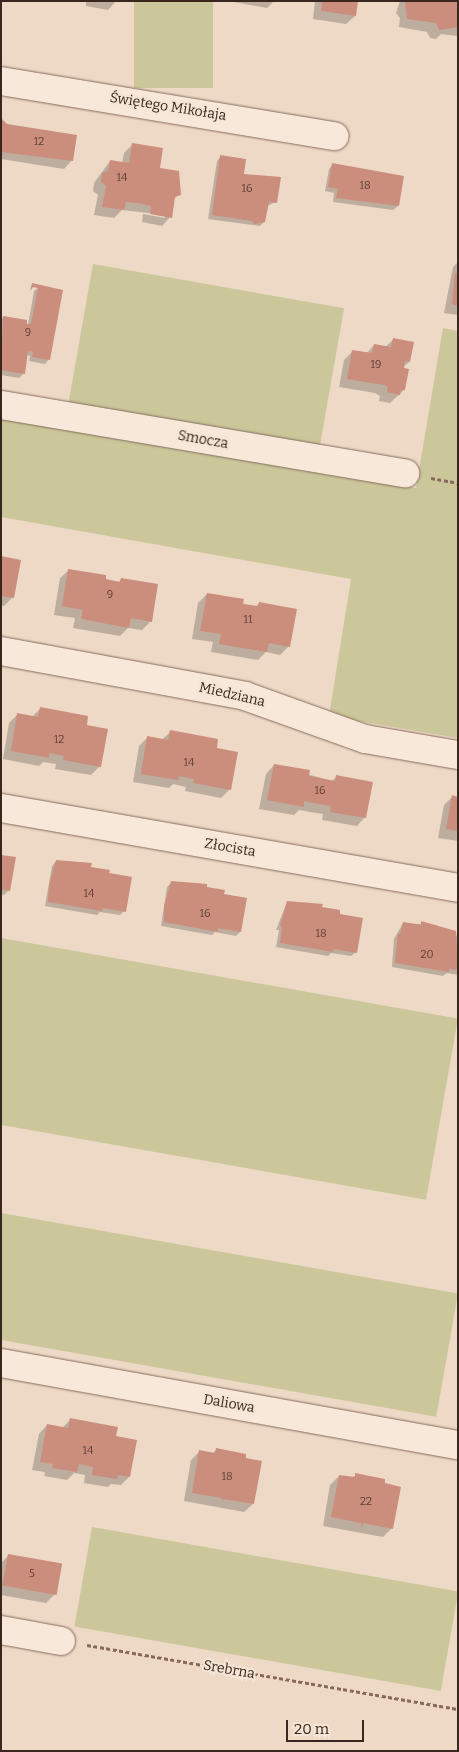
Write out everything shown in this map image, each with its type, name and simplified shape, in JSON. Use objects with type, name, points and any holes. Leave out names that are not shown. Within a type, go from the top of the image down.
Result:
[{"type":"street","name":"Świętego Mikołaja","points":[[1,81],[335,136]]},
{"type":"street","name":"Smocza","points":[[1,405],[405,473]]},
{"type":"street","name":"Miedziana","points":[[1,651],[245,696],[364,739],[458,755]]},
{"type":"street","name":"Złocista","points":[[1,808],[458,888]]},
{"type":"street","name":"Daliowa","points":[[1,1363],[458,1445]]},
{"type":"street","points":[[1,1630],[61,1640]]},
{"type":"path","name":"Srebrna","points":[[61,1640],[458,1709]]},
{"type":"shaded area","points":[[134,1],[213,1],[213,88],[134,88]]},
{"type":"shaded area","points":[[93,264],[344,308],[319,450],[68,406]]},
{"type":"shaded area","points":[[443,328],[458,331],[458,738],[329,716],[351,579],[1,517],[1,414],[416,488]]},
{"type":"shaded area","points":[[1,938],[458,1019],[426,1200],[1,1125]]},
{"type":"shaded area","points":[[1,1213],[458,1294],[436,1417],[1,1340]]},
{"type":"shaded area","points":[[92,1527],[458,1592],[441,1691],[74,1626]]},
{"type":"building","points":[[322,1],[358,1],[356,16],[321,11]]},
{"type":"building","points":[[405,1],[458,1],[458,27],[439,30],[436,23],[407,19]]},
{"type":"building","points":[[2,119],[7,124],[77,135],[73,161],[1,152]]},
{"type":"building","points":[[132,143],[163,148],[160,168],[179,171],[181,195],[175,197],[172,218],[150,214],[151,206],[138,203],[126,202],[124,210],[102,207],[106,186],[101,182],[102,173],[108,171],[110,160],[129,163]]},
{"type":"building","points":[[220,155],[246,159],[244,174],[281,177],[277,203],[269,202],[265,222],[254,224],[252,221],[212,215]]},
{"type":"building","points":[[332,163],[404,176],[399,206],[336,198],[338,189],[328,187]]},
{"type":"building","points":[[455,273],[458,273],[458,306],[452,304]]},
{"type":"building","points":[[32,283],[63,290],[50,360],[32,357],[33,352],[28,351],[25,374],[1,370],[3,316],[27,320],[27,324],[31,324],[38,288],[33,287],[30,291]]},
{"type":"building","points":[[393,338],[414,342],[410,362],[405,361],[404,368],[409,369],[405,390],[401,390],[400,395],[387,392],[388,387],[384,385],[347,379],[352,350],[372,353],[374,344],[391,347]]},
{"type":"building","points":[[1,556],[21,560],[14,598],[1,596]]},
{"type":"building","points":[[68,569],[106,575],[106,579],[120,582],[121,578],[158,584],[152,622],[131,618],[129,628],[81,619],[83,610],[62,606]]},
{"type":"building","points":[[207,593],[244,599],[243,604],[258,606],[259,602],[297,609],[290,647],[269,643],[267,652],[219,644],[221,634],[200,631]]},
{"type":"building","points":[[40,707],[88,716],[87,725],[108,729],[101,767],[63,760],[64,756],[49,753],[49,758],[11,751],[17,713],[38,717]]},
{"type":"building","points":[[170,730],[218,739],[217,748],[238,752],[231,790],[193,783],[194,779],[179,776],[178,780],[141,774],[147,736],[168,740]]},
{"type":"building","points":[[274,764],[310,770],[309,776],[335,781],[336,775],[373,782],[366,818],[330,812],[331,806],[304,801],[304,807],[267,800]]},
{"type":"building","points":[[452,795],[458,797],[458,831],[446,829]]},
{"type":"building","points":[[1,855],[16,857],[10,891],[1,889]]},
{"type":"building","points":[[56,860],[92,863],[91,867],[110,870],[109,873],[132,877],[126,912],[103,908],[102,911],[48,902],[49,885]]},
{"type":"building","points":[[171,881],[207,884],[207,887],[225,890],[224,894],[247,898],[241,932],[218,928],[218,932],[164,922],[164,906]]},
{"type":"building","points":[[287,901],[323,904],[322,907],[340,910],[340,914],[363,918],[357,953],[334,949],[333,952],[280,943],[282,926],[280,926]]},
{"type":"building","points":[[421,921],[456,931],[458,970],[449,969],[449,972],[395,963],[398,933],[400,934],[403,922],[421,925]]},
{"type":"building","points":[[70,1418],[118,1427],[116,1436],[137,1440],[130,1477],[118,1475],[117,1479],[92,1475],[93,1467],[79,1464],[77,1472],[52,1468],[53,1464],[40,1462],[47,1424],[68,1428]]},
{"type":"building","points":[[216,1448],[246,1454],[246,1458],[262,1461],[254,1504],[223,1499],[223,1503],[222,1498],[192,1493],[199,1450],[215,1453]]},
{"type":"building","points":[[355,1473],[385,1479],[385,1483],[401,1487],[393,1529],[363,1523],[362,1528],[361,1523],[331,1517],[339,1475],[355,1477]]},
{"type":"building","points":[[8,1554],[62,1564],[57,1595],[2,1586]]}]
